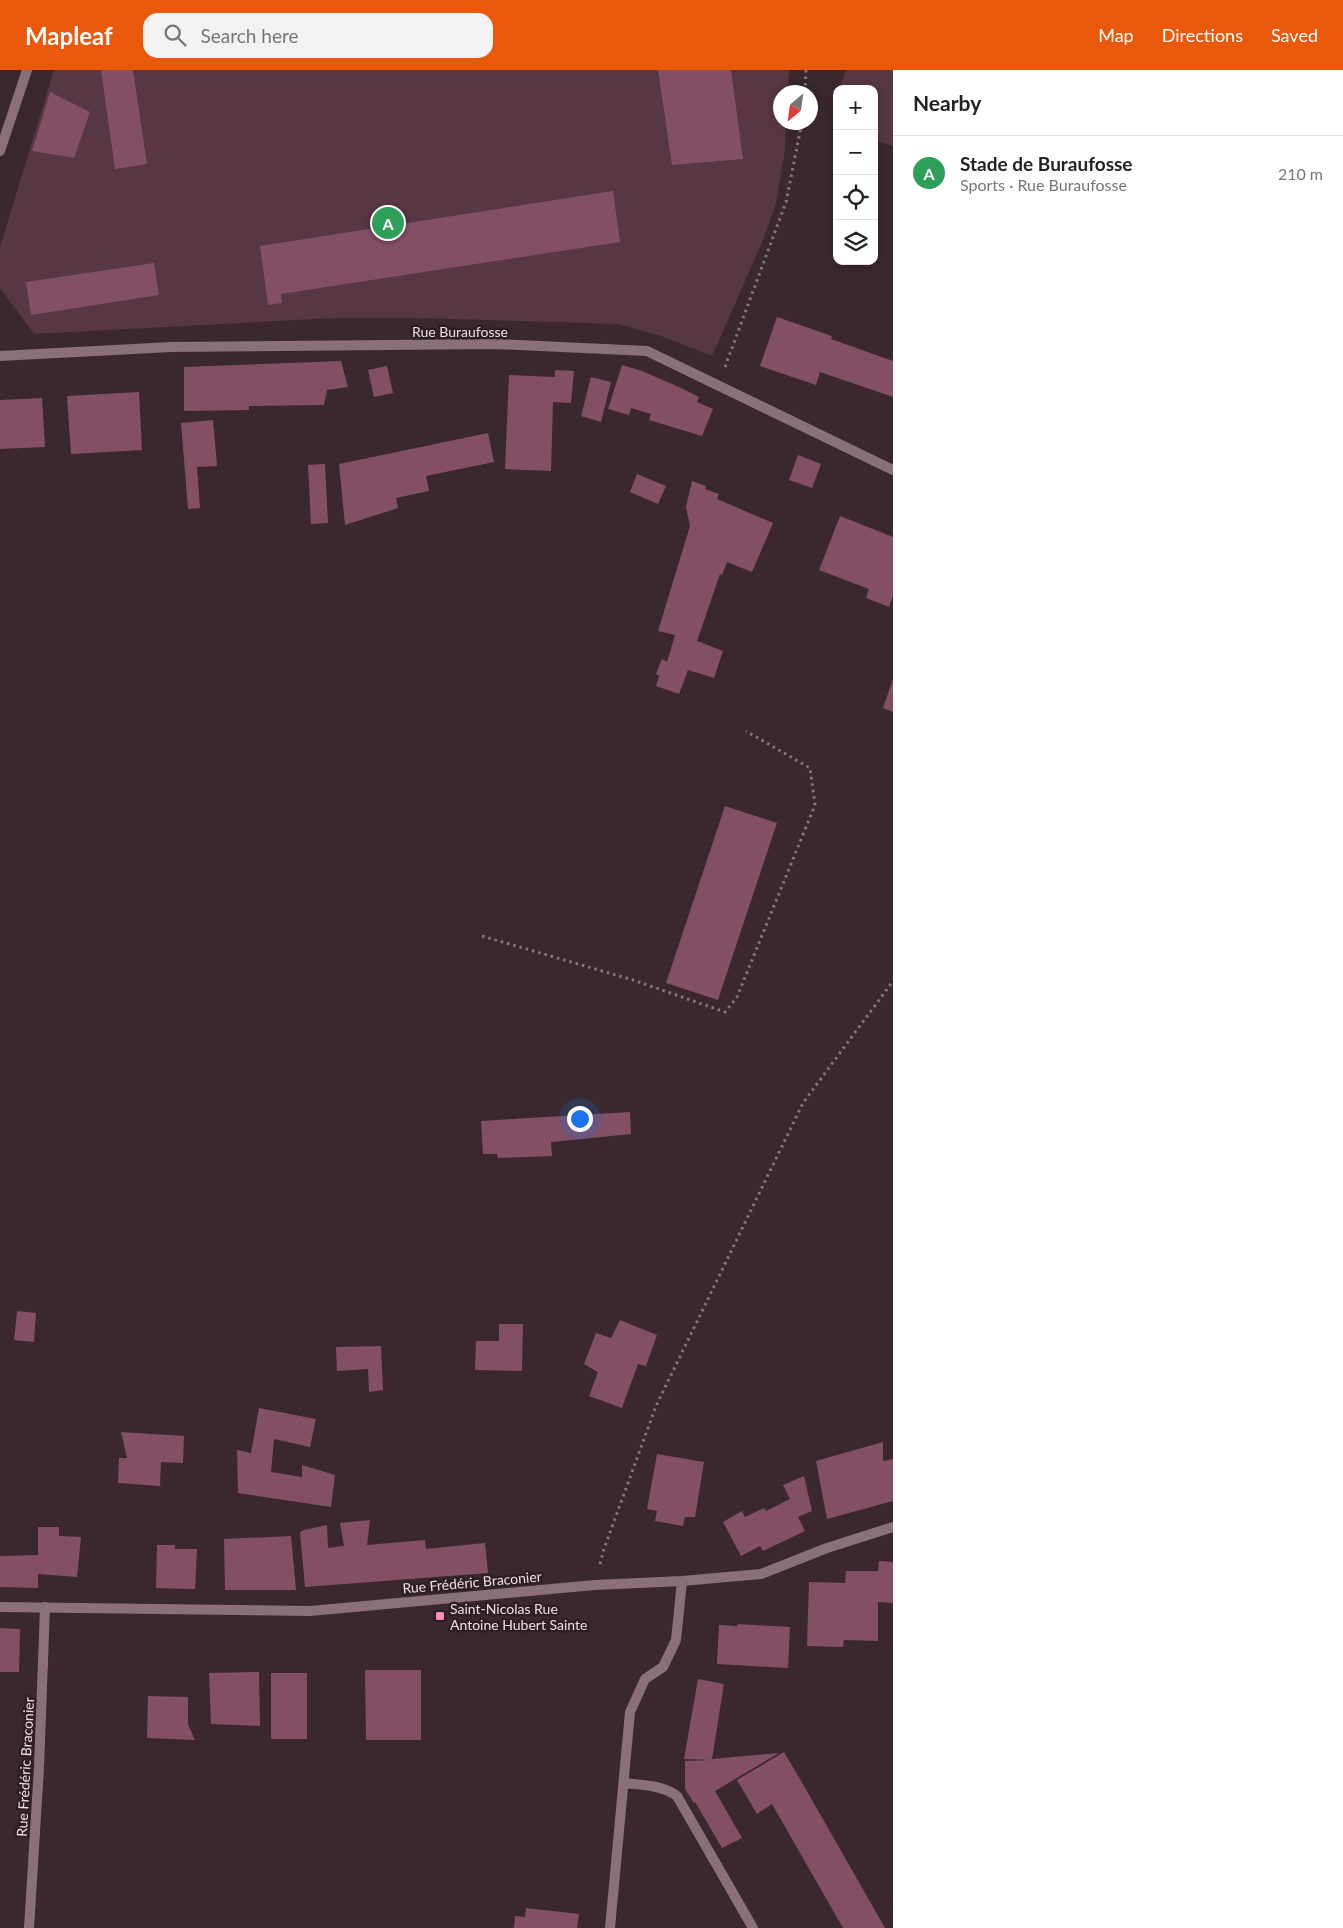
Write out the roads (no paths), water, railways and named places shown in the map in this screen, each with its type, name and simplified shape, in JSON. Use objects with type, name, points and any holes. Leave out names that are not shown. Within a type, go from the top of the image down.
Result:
[{"type":"street","points":[[0,152],[27,70]]},
{"type":"street","name":"Rue Buraufosse","points":[[0,356],[172,347],[495,344],[647,351],[893,470]]},
{"type":"street","name":"Rue Frédéric Braconier","points":[[0,1606],[310,1611],[594,1585],[682,1581],[761,1574],[827,1548],[893,1528]]},
{"type":"street","points":[[610,1928],[630,1712],[645,1679],[662,1667],[676,1640],[682,1581]]},
{"type":"street","name":"Rue Frédéric Braconier","points":[[30,1928],[39,1768],[45,1607]]},
{"type":"street","points":[[624,1783],[658,1787],[669,1790],[677,1796],[753,1928]]},
{"type":"place","name":"Stade de Buraufosse","points":[[388,223]]},
{"type":"place","name":"Saint-Nicolas Rue Antoine Hubert Sainte","points":[[440,1616]]}]
